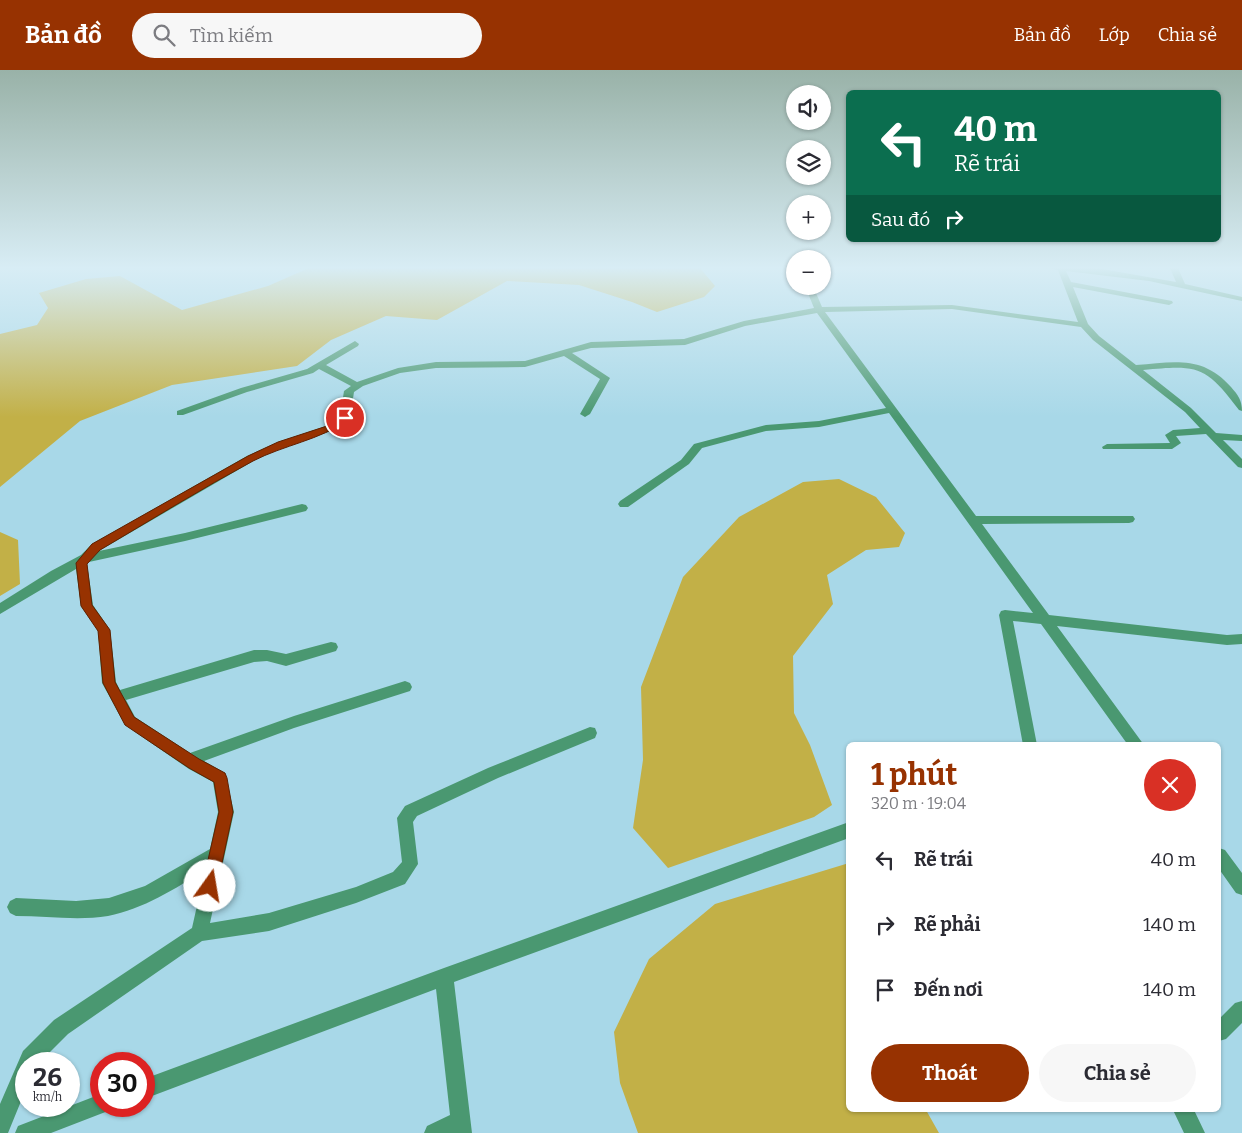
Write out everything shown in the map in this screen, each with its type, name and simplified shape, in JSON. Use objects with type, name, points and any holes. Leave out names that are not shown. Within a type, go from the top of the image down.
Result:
[{"type":"street","points":[[199,933],[226,812],[220,778],[130,721],[109,683],[104,630],[87,606],[81,563],[96,547],[251,458],[282,444],[330,428],[345,418],[350,392],[358,386],[398,371],[436,365],[525,364],[590,345],[685,342],[744,324],[778,318]]},
{"type":"street","points":[[825,318],[1136,742]]},
{"type":"street","points":[[1033,318],[1084,325]]},
{"type":"street","points":[[1081,318],[1084,325],[1096,338],[1188,410],[1242,465]]},
{"type":"street","points":[[180,413],[235,393],[310,371],[355,344]]},
{"type":"street","points":[[564,352],[605,378],[584,414]]},
{"type":"street","points":[[320,366],[358,386]]},
{"type":"street","points":[[1135,368],[1191,366],[1204,369],[1220,382],[1242,408]]},
{"type":"street","points":[[624,504],[685,462],[694,448],[698,446],[736,434],[766,428],[819,424],[892,410]]},
{"type":"street","points":[[1107,447],[1172,446],[1176,443],[1170,435],[1173,433],[1212,433],[1242,438]]},
{"type":"street","points":[[0,609],[55,574],[86,558],[185,537],[302,508]]},
{"type":"street","points":[[972,520],[1129,519]]},
{"type":"street","points":[[1029,742],[1005,615],[1227,640],[1242,639]]},
{"type":"street","points":[[117,697],[254,656],[269,654],[280,660],[286,660],[331,647]]},
{"type":"street","points":[[189,760],[294,722],[405,687]]},
{"type":"street","points":[[36,1052],[61,1027],[199,933],[269,922],[356,895],[399,878],[410,864],[405,818],[411,810],[590,733]]},
{"type":"street","points":[[155,1085],[444,976],[846,831]]},
{"type":"street","points":[[16,907],[95,908],[123,903],[142,896],[217,854]]},
{"type":"street","points":[[1221,859],[1242,888]]},
{"type":"street","points":[[434,1133],[461,1127],[444,976]]},
{"type":"street","points":[[1221,1030],[1242,1010]]},
{"type":"street","points":[[0,1128],[15,1093]]},
{"type":"street","points":[[25,1133],[90,1108]]},
{"type":"street","points":[[1184,1112],[1195,1133]]},
{"type":"shaded area","points":[[42,318],[382,318],[331,340],[297,366],[172,385],[80,421],[0,487],[0,334],[37,325]]},
{"type":"shaded area","points":[[406,318],[441,318],[437,320]]},
{"type":"shaded area","points":[[839,479],[876,497],[905,533],[899,547],[866,550],[827,575],[833,604],[793,656],[794,713],[810,745],[832,805],[814,817],[668,868],[633,828],[643,760],[641,687],[683,577],[739,517],[803,482]]},
{"type":"shaded area","points":[[0,532],[18,540],[20,584],[0,596]]},
{"type":"shaded area","points":[[846,864],[846,1112],[927,1112],[939,1133],[638,1133],[620,1083],[614,1032],[649,959],[715,904]]},
{"type":"route","points":[[210,886],[226,812],[220,778],[194,764],[130,721],[109,683],[104,630],[87,606],[81,563],[96,547],[251,458],[282,444],[330,428],[345,418]]}]
